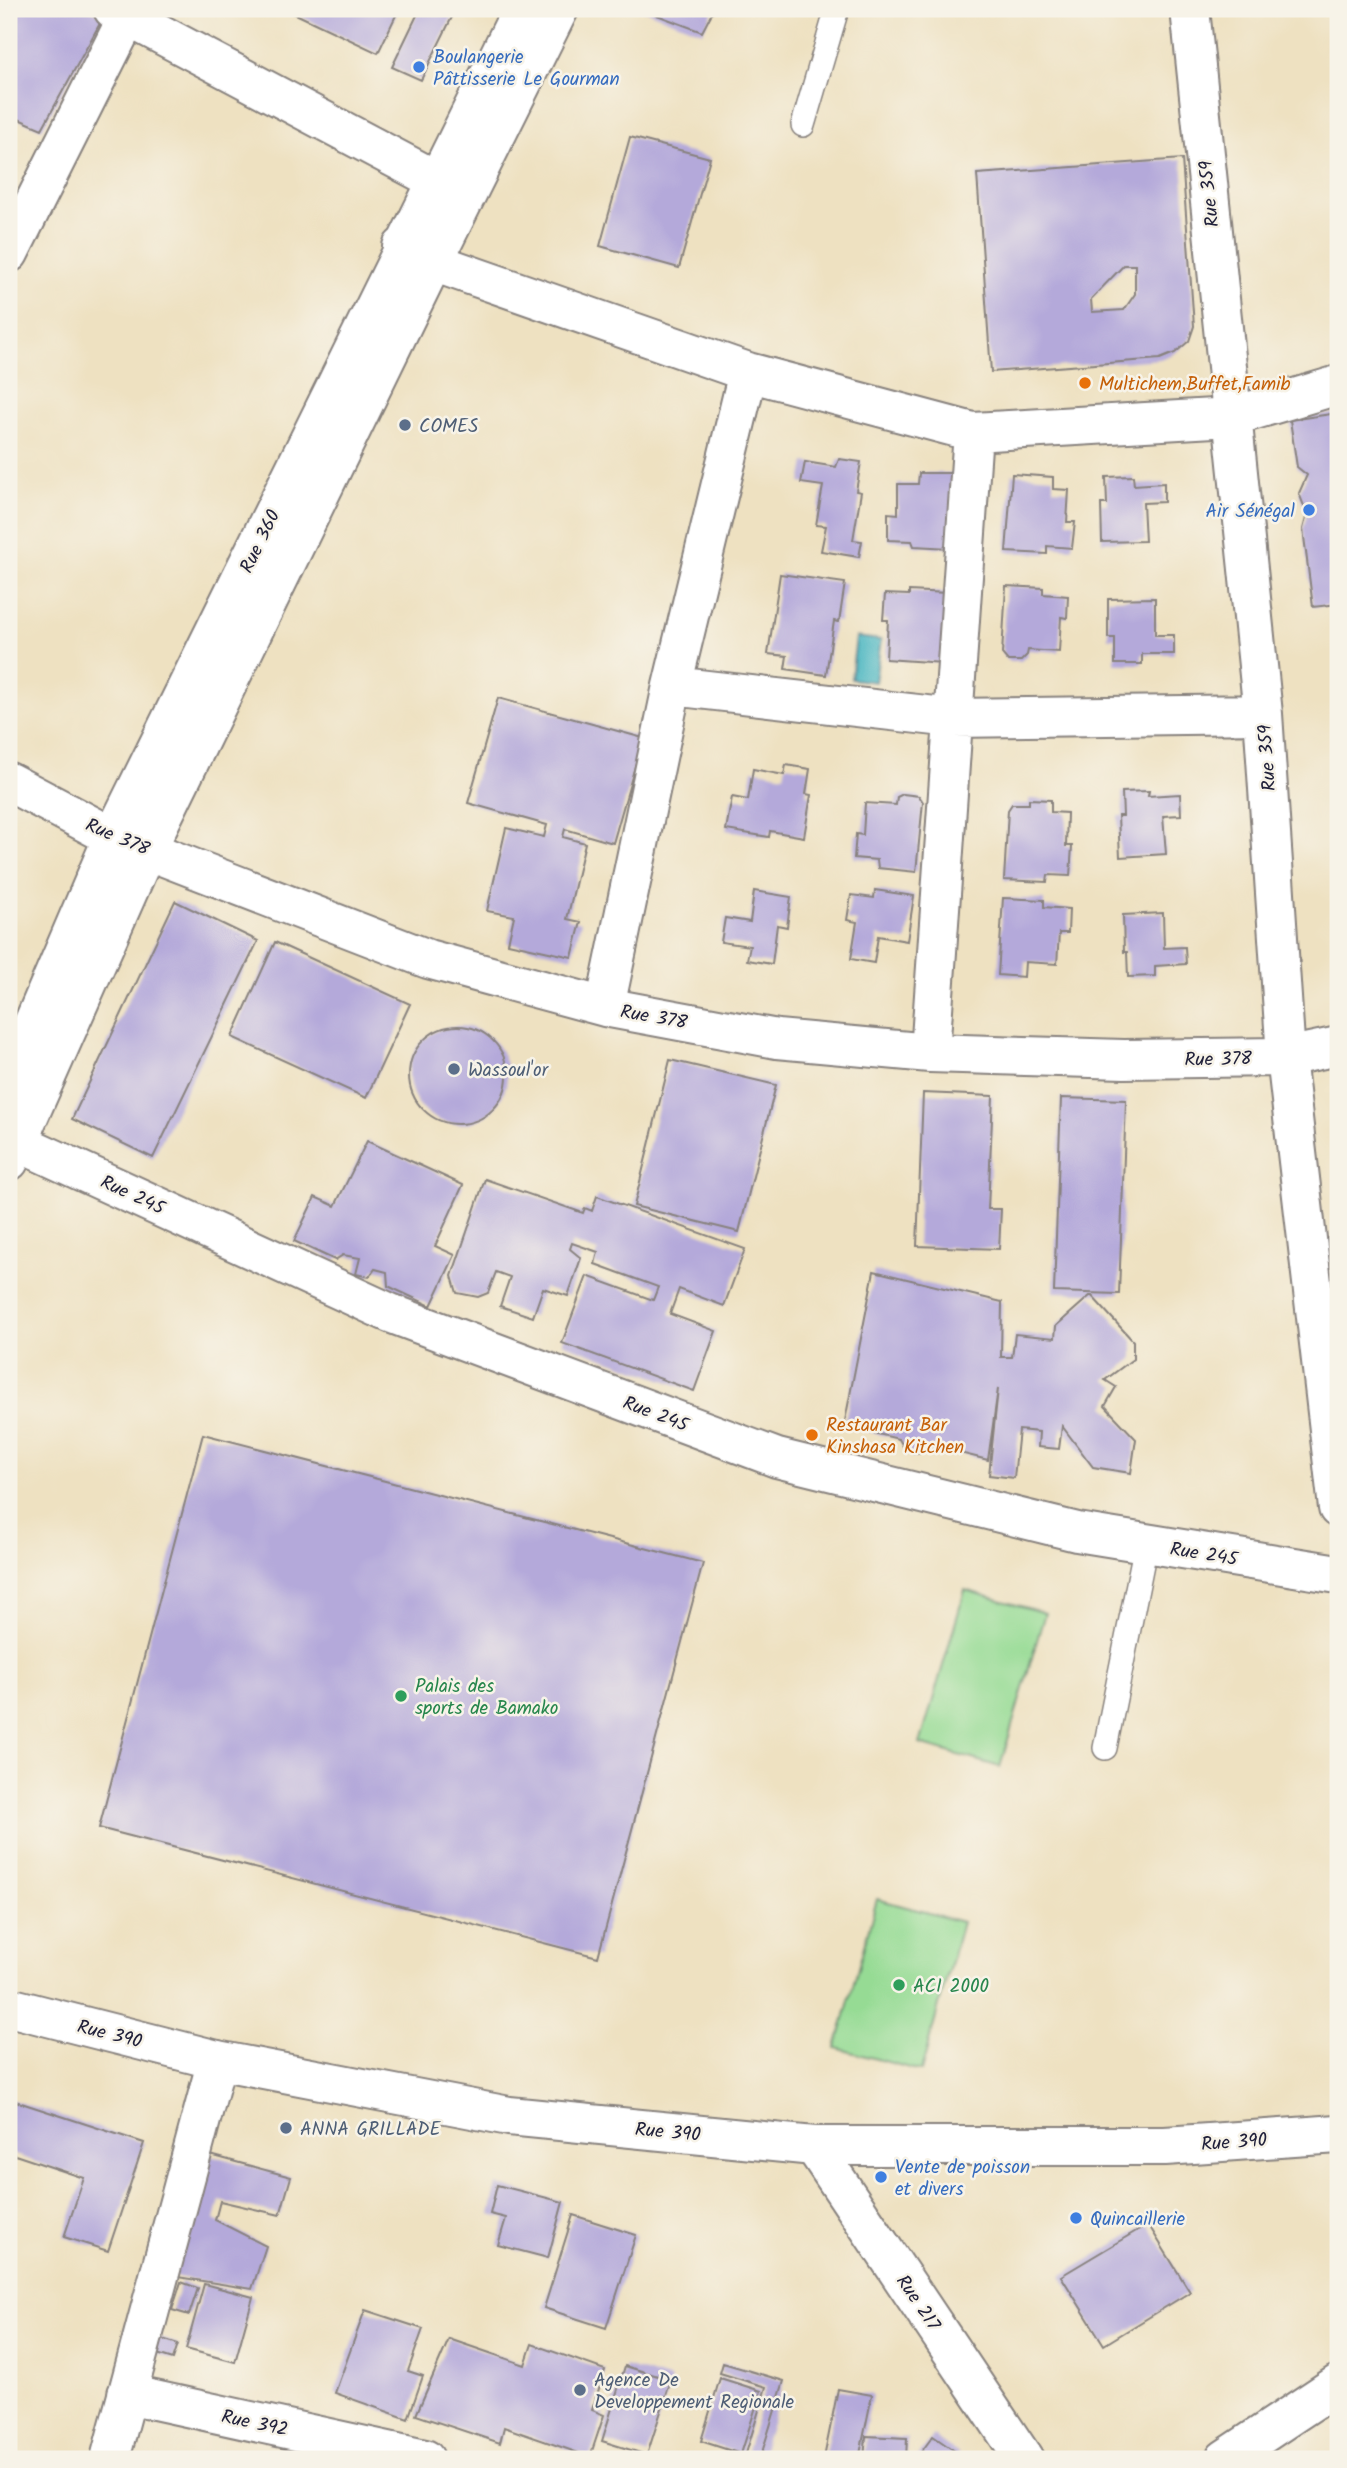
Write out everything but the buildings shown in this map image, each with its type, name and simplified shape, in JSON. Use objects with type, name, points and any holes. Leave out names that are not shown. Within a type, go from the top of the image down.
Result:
[{"type":"street","name":"Rue 360","points":[[9,1080],[130,843],[418,255],[436,180],[522,9]]},
{"type":"street","points":[[559,9],[418,255],[748,372],[973,432],[1231,416],[1338,385]]},
{"type":"street","name":"Rue 359","points":[[1190,9],[1264,714],[1286,1057],[1338,1508]]},
{"type":"street","points":[[9,253],[121,13],[436,180]]},
{"type":"street","points":[[605,1007],[672,686],[748,372]]},
{"type":"street","points":[[930,1053],[973,432]]},
{"type":"street","points":[[672,686],[953,718],[1264,714]]},
{"type":"street","name":"Rue 378","points":[[9,782],[130,843],[428,959],[605,1007],[777,1039],[930,1053],[1124,1059],[1286,1057],[1338,1046]]},
{"type":"street","points":[[12,1146],[130,843]]},
{"type":"street","name":"Rue 245","points":[[12,1146],[390,1313],[777,1458],[1077,1532],[1338,1574]]},
{"type":"street","name":"Rue 390","points":[[9,2007],[217,2060],[509,2116],[814,2146],[1165,2147],[1338,2134]]},
{"type":"street","points":[[110,2459],[217,2060]]},
{"type":"street","name":"Rue 217","points":[[814,2146],[1024,2459]]},
{"type":"street","points":[[1225,2459],[1338,2384]]},
{"type":"street","name":"Rue 392","points":[[127,2394],[425,2459]]},
{"type":"lane","points":[[803,125],[837,9]]},
{"type":"lane","points":[[1105,1748],[1146,1544]]},
{"type":"green space","points":[[965,1590],[1045,1613],[1000,1767],[920,1744]]},
{"type":"green space","name":"ACI 2000","points":[[877,1899],[962,1922],[921,2071],[836,2048]]},
{"type":"water","points":[[856,637],[881,640],[875,682],[851,679]]},
{"type":"place","name":"Boulangerie Pâttisserie Le Gourman","points":[[419,67]]},
{"type":"place","name":"Multichem,Buffet,Famib","points":[[1085,383]]},
{"type":"place","name":"COMES","points":[[405,425]]},
{"type":"place","name":"Air Sénégal","points":[[1309,510]]},
{"type":"place","name":"Wassoul'or","points":[[454,1069]]},
{"type":"place","name":"Restaurant Bar Kinshasa Kitchen","points":[[812,1435]]},
{"type":"place","name":"Palais des sports de Bamako","points":[[401,1696]]},
{"type":"place","name":"ACI 2000","points":[[899,1985]]},
{"type":"place","name":"ANNA GRILLADE","points":[[286,2128]]},
{"type":"place","name":"Vente de poisson et divers","points":[[881,2177]]},
{"type":"place","name":"Quincaillerie","points":[[1076,2218]]},
{"type":"place","name":"Agence De Developpement Regionale","points":[[580,2390]]}]
